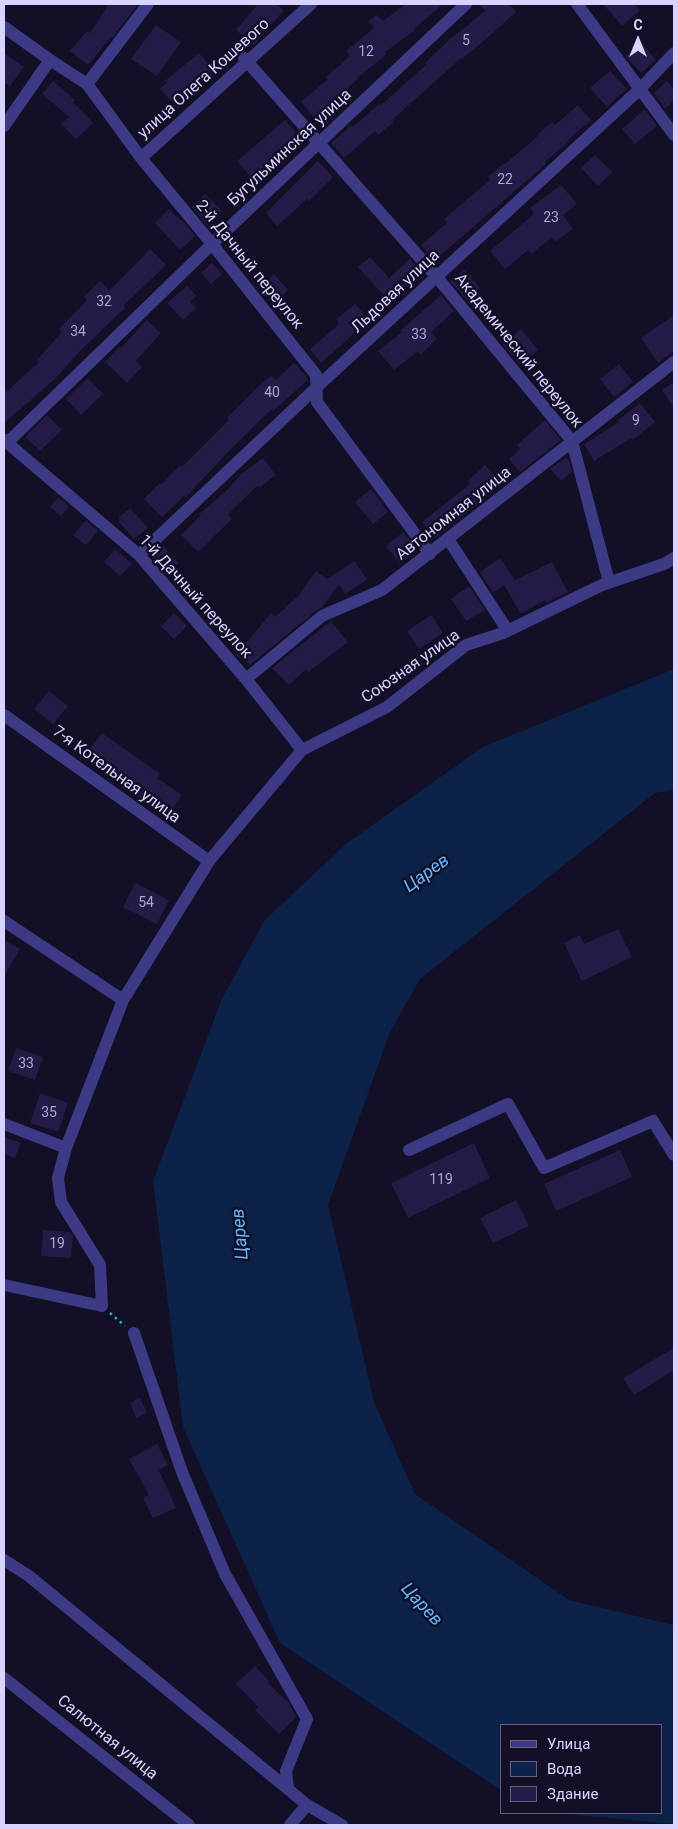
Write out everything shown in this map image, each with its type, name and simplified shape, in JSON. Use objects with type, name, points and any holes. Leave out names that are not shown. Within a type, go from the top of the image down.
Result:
[{"type":"street","points":[[87,84],[148,4]]},
{"type":"street","name":"улица Олега Кошевого","points":[[141,158],[246,60],[312,4]]},
{"type":"street","name":"Бугульминская улица","points":[[6,441],[466,4]]},
{"type":"street","points":[[577,4],[674,136]]},
{"type":"street","name":"2-й Дачный переулок","points":[[4,27],[87,84],[141,158],[316,375],[317,402],[430,554]]},
{"type":"street","name":"Льдовая улица","points":[[140,555],[436,276],[640,89],[674,53]]},
{"type":"street","points":[[4,126],[50,60]]},
{"type":"street","name":"Академический переулок","points":[[246,60],[436,276],[572,441],[609,582]]},
{"type":"street","name":"Автономная улица","points":[[246,679],[322,616],[382,590],[674,362]]},
{"type":"street","name":"1-й Дачный переулок","points":[[6,441],[140,555],[246,679],[302,750]]},
{"type":"street","points":[[448,539],[508,630]]},
{"type":"street","name":"Союзная улица","points":[[102,1306],[100,1265],[61,1202],[58,1178],[66,1148],[123,1000],[209,862],[302,750],[388,707],[466,646],[508,630],[609,582],[664,564],[674,558]]},
{"type":"street","name":"7-я Котельная улица","points":[[4,715],[209,862]]},
{"type":"street","points":[[4,921],[123,1000]]},
{"type":"street","points":[[409,1150],[508,1104],[544,1168],[653,1121],[674,1155]]},
{"type":"street","points":[[4,1124],[66,1148]]},
{"type":"street","points":[[4,1285],[102,1306]]},
{"type":"street","points":[[134,1333],[182,1472],[225,1574],[307,1719],[286,1771],[288,1789]]},
{"type":"street","points":[[4,1560],[29,1576],[307,1806],[342,1825]]},
{"type":"street","name":"Салютная улица","points":[[4,1678],[189,1825]]},
{"type":"street","points":[[290,1825],[307,1806]]},
{"type":"path","points":[[102,1306],[134,1333]]},
{"type":"water","name":"Царев","points":[[674,669],[674,790],[655,793],[420,979],[390,1032],[328,1205],[374,1402],[415,1494],[569,1600],[674,1625],[674,1824],[567,1814],[663,1814],[663,1724],[500,1724],[500,1790],[280,1643],[183,1427],[153,1181],[221,1001],[264,921],[347,843],[483,747]]},
{"type":"building","points":[[109,4],[138,4],[88,65],[70,51],[87,31],[90,33]]},
{"type":"building","points":[[258,4],[276,4],[284,10],[254,45],[236,30]]},
{"type":"building","points":[[406,4],[443,4],[415,30],[385,52],[387,54],[357,78],[314,118],[301,102],[328,79],[326,77],[350,56],[346,51],[374,28],[368,21],[377,15],[383,21]]},
{"type":"building","points":[[478,4],[509,4],[516,12],[392,120],[394,122],[378,135],[375,131],[344,158],[331,143],[379,104],[380,106],[426,65],[425,63],[448,41],[485,11]]},
{"type":"building","points":[[603,4],[634,4],[640,10],[622,26]]},
{"type":"building","points":[[156,25],[181,42],[157,76],[131,59]]},
{"type":"building","points":[[641,43],[656,60],[641,73],[626,56]]},
{"type":"building","points":[[4,53],[24,67],[10,86],[4,82]]},
{"type":"building","points":[[199,53],[215,72],[194,90],[196,92],[178,108],[160,89],[167,82],[165,81]]},
{"type":"building","points":[[610,71],[627,89],[607,107],[590,88]]},
{"type":"building","points":[[53,81],[75,100],[73,102],[93,123],[76,139],[61,124],[69,117],[42,94]]},
{"type":"building","points":[[667,81],[674,90],[674,100],[665,109],[654,93]]},
{"type":"building","points":[[578,105],[591,120],[545,162],[546,164],[434,261],[421,245],[447,223],[444,219],[490,180],[488,177],[552,122],[555,125]]},
{"type":"building","points":[[645,109],[657,126],[635,144],[622,129]]},
{"type":"building","points":[[285,120],[300,137],[253,179],[237,161]]},
{"type":"building","points":[[595,155],[612,172],[598,186],[581,168]]},
{"type":"building","points":[[318,161],[333,177],[309,201],[307,199],[277,226],[266,213]]},
{"type":"building","points":[[561,185],[577,204],[563,215],[573,229],[555,242],[552,237],[532,254],[528,250],[505,269],[490,251],[534,214],[530,208]]},
{"type":"building","points":[[205,194],[222,211],[207,225],[192,207]]},
{"type":"building","points":[[169,209],[181,219],[195,236],[180,250],[155,223]]},
{"type":"building","points":[[150,249],[166,265],[123,306],[125,308],[81,350],[56,378],[4,423],[4,394],[39,362],[37,360],[62,332],[59,329],[87,300],[84,297],[100,281],[109,291]]},
{"type":"building","points":[[370,257],[389,278],[410,259],[422,274],[389,301],[358,267]]},
{"type":"building","points":[[212,263],[222,274],[211,284],[201,273]]},
{"type":"building","points":[[464,269],[480,288],[466,299],[450,281]]},
{"type":"building","points":[[274,274],[288,290],[274,303],[260,286]]},
{"type":"building","points":[[187,286],[197,296],[190,302],[196,308],[183,320],[167,303]]},
{"type":"building","points":[[441,295],[454,311],[431,332],[437,339],[421,354],[418,351],[394,370],[378,351],[402,332],[400,331]]},
{"type":"building","points":[[355,304],[369,320],[321,363],[310,349],[339,324],[336,320]]},
{"type":"building","points":[[674,315],[674,351],[658,363],[641,338]]},
{"type":"building","points":[[147,320],[161,333],[136,361],[142,367],[127,383],[105,362]]},
{"type":"building","points":[[521,329],[538,350],[520,365],[503,344]]},
{"type":"building","points":[[294,363],[308,380],[273,411],[272,409],[186,497],[184,496],[162,517],[144,499],[180,465],[182,467],[229,420],[227,418],[271,375],[276,380]]},
{"type":"building","points":[[619,364],[633,382],[614,397],[600,379]]},
{"type":"building","points":[[88,378],[103,394],[81,415],[66,399]]},
{"type":"building","points":[[674,382],[674,408],[662,390]]},
{"type":"building","points":[[640,403],[655,422],[633,440],[631,438],[594,461],[584,444],[619,422],[617,421]]},
{"type":"building","points":[[47,415],[62,430],[40,451],[25,437]]},
{"type":"building","points":[[545,420],[561,440],[520,472],[509,459],[520,449],[517,445]]},
{"type":"building","points":[[566,457],[569,460],[572,471],[561,481],[550,469]]},
{"type":"building","points":[[263,458],[276,475],[260,487],[258,485],[228,514],[232,519],[198,552],[181,535],[200,516],[199,514],[225,492],[241,474]]},
{"type":"building","points":[[485,465],[502,484],[435,538],[422,522],[470,484],[468,481]]},
{"type":"building","points":[[371,489],[388,512],[373,524],[355,502]]},
{"type":"building","points":[[58,497],[69,506],[61,516],[50,507]]},
{"type":"building","points":[[130,508],[148,528],[134,539],[119,522],[119,517]]},
{"type":"building","points":[[86,520],[98,531],[86,545],[73,535]]},
{"type":"building","points":[[403,532],[417,550],[400,564],[386,546]]},
{"type":"building","points":[[163,545],[178,563],[166,574],[151,556]]},
{"type":"building","points":[[115,549],[132,564],[120,576],[104,562]]},
{"type":"building","points":[[500,558],[515,580],[552,562],[568,592],[546,603],[545,600],[521,614],[504,585],[493,593],[480,572]]},
{"type":"building","points":[[355,561],[367,580],[345,594],[339,584],[322,607],[250,665],[236,655],[271,613],[275,617],[298,596],[316,571],[327,579]]},
{"type":"building","points":[[469,586],[485,610],[466,621],[451,599]]},
{"type":"building","points":[[174,613],[187,626],[174,639],[161,626]]},
{"type":"building","points":[[431,615],[443,633],[419,649],[407,631]]},
{"type":"building","points":[[331,621],[348,642],[308,672],[306,669],[289,685],[272,668]]},
{"type":"building","points":[[49,691],[68,706],[53,724],[34,709]]},
{"type":"building","points":[[102,733],[160,774],[157,778],[182,795],[169,814],[143,797],[141,800],[113,779],[117,774],[87,753]]},
{"type":"building","points":[[135,883],[169,900],[157,924],[123,907]]},
{"type":"building","points":[[618,929],[632,957],[582,981],[564,943],[580,935],[584,944]]},
{"type":"building","points":[[4,940],[20,949],[4,976]]},
{"type":"building","points":[[16,1048],[43,1057],[35,1080],[8,1071]]},
{"type":"building","points":[[40,1093],[68,1103],[58,1132],[30,1123]]},
{"type":"building","points":[[4,1137],[21,1143],[15,1158],[4,1154]]},
{"type":"building","points":[[474,1143],[490,1178],[408,1218],[391,1183]]},
{"type":"building","points":[[620,1150],[632,1177],[556,1211],[544,1184]]},
{"type":"building","points":[[516,1200],[529,1226],[493,1243],[480,1218]]},
{"type":"building","points":[[43,1230],[70,1232],[73,1236],[71,1258],[41,1256]]},
{"type":"building","points":[[674,1348],[674,1370],[634,1395],[623,1378]]},
{"type":"building","points":[[140,1398],[147,1413],[136,1418],[130,1403]]},
{"type":"building","points":[[157,1444],[168,1465],[159,1470],[176,1508],[153,1518],[143,1498],[149,1495],[129,1459]]},
{"type":"building","points":[[255,1666],[269,1681],[268,1683],[289,1703],[296,1717],[279,1734],[255,1710],[258,1707],[236,1684]]}]
